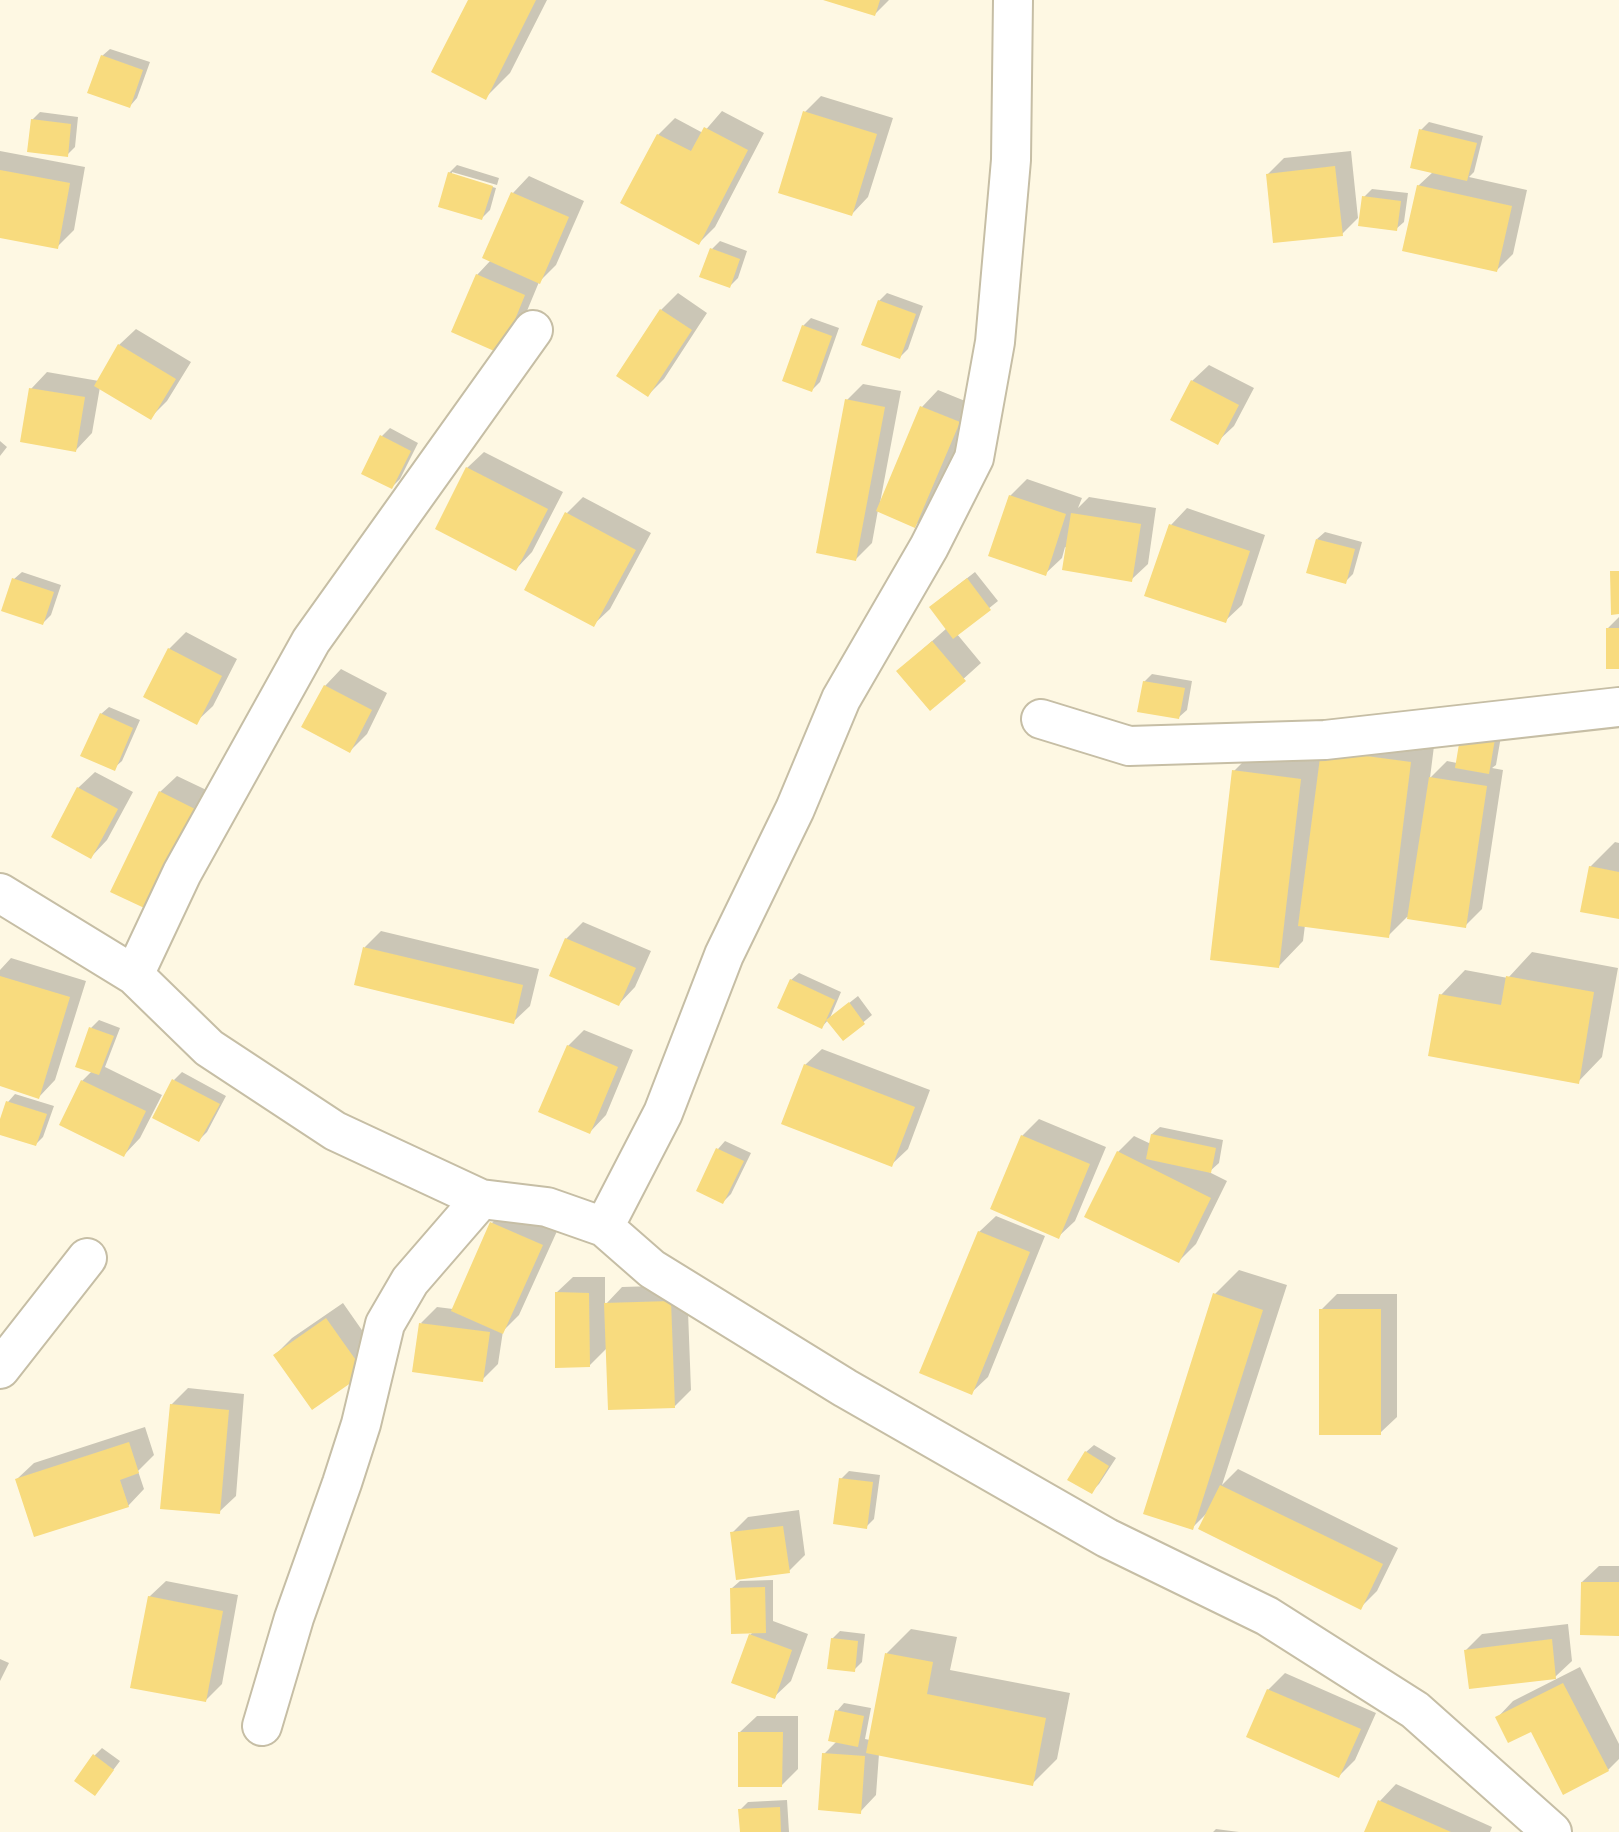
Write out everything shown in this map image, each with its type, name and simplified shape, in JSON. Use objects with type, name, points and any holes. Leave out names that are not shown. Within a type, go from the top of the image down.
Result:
[{"type":"street","points":[[604,1227],[663,1113],[724,955],[795,809],[841,699],[929,547],[974,458],[995,342],[1011,160],[1013,0]]},
{"type":"street","points":[[134,975],[182,873],[311,641],[533,330]]},
{"type":"street","points":[[1041,719],[1129,746],[1325,740],[1619,707]]},
{"type":"street","points":[[0,893],[134,975],[209,1048],[335,1131],[481,1199],[547,1207],[604,1227],[652,1269],[845,1388],[1108,1538],[1267,1616],[1415,1710],[1552,1832]]},
{"type":"street","points":[[262,1726],[294,1618],[361,1424],[385,1324],[410,1282],[481,1199]]},
{"type":"street","points":[[0,1368],[87,1258]]},
{"type":"building","points":[[468,0],[536,0],[486,100],[431,72]]},
{"type":"building","points":[[823,0],[880,0],[875,16]]},
{"type":"building","points":[[101,55],[143,70],[130,108],[87,93]]},
{"type":"building","points":[[803,111],[877,134],[852,216],[778,193]]},
{"type":"building","points":[[31,119],[71,124],[68,157],[27,152]]},
{"type":"building","points":[[704,127],[748,150],[699,245],[620,203],[657,134],[691,151]]},
{"type":"building","points":[[1419,129],[1477,143],[1467,181],[1410,168]]},
{"type":"building","points":[[1335,166],[1343,236],[1273,243],[1266,174]]},
{"type":"building","points":[[0,170],[70,183],[58,249],[0,238]]},
{"type":"building","points":[[448,172],[493,186],[482,220],[438,207]]},
{"type":"building","points":[[1417,185],[1512,206],[1497,272],[1402,251]]},
{"type":"building","points":[[511,192],[569,217],[540,284],[482,258]]},
{"type":"building","points":[[1362,196],[1401,201],[1397,231],[1358,226]]},
{"type":"building","points":[[710,248],[740,259],[730,288],[699,277]]},
{"type":"building","points":[[476,274],[525,295],[501,354],[451,332]]},
{"type":"building","points":[[878,300],[916,314],[900,359],[861,345]]},
{"type":"building","points":[[660,309],[692,330],[648,397],[616,376]]},
{"type":"building","points":[[802,325],[832,336],[812,392],[782,381]]},
{"type":"building","points":[[118,344],[176,379],[151,420],[94,386]]},
{"type":"building","points":[[1191,380],[1239,405],[1218,445],[1170,420]]},
{"type":"building","points":[[29,388],[85,397],[76,452],[20,442]]},
{"type":"building","points":[[845,399],[885,407],[856,561],[816,553]]},
{"type":"building","points":[[920,406],[960,422],[915,528],[876,511]]},
{"type":"building","points":[[380,435],[411,451],[392,489],[361,474]]},
{"type":"building","points":[[466,467],[548,509],[516,571],[435,529]]},
{"type":"building","points":[[1009,495],[1066,514],[1046,576],[988,556]]},
{"type":"building","points":[[565,512],[636,550],[594,627],[524,590]]},
{"type":"building","points":[[1071,513],[1141,524],[1132,582],[1062,570]]},
{"type":"building","points":[[1169,524],[1250,551],[1226,623],[1144,596]]},
{"type":"building","points":[[1316,539],[1355,549],[1346,584],[1306,573]]},
{"type":"building","points":[[1610,571],[1619,571],[1619,614],[1611,615]]},
{"type":"building","points":[[12,578],[54,592],[43,625],[1,611]]},
{"type":"building","points":[[967,578],[991,610],[953,639],[929,607]]},
{"type":"building","points":[[1606,628],[1619,628],[1619,669],[1606,669]]},
{"type":"building","points":[[932,641],[966,681],[930,711],[896,671]]},
{"type":"building","points":[[168,648],[222,676],[197,725],[143,697]]},
{"type":"building","points":[[1143,681],[1185,688],[1179,719],[1137,712]]},
{"type":"building","points":[[324,685],[372,710],[350,753],[301,727]]},
{"type":"building","points":[[100,713],[133,728],[115,771],[80,756]]},
{"type":"building","points":[[1462,726],[1496,733],[1489,774],[1455,768]]},
{"type":"building","points":[[1321,750],[1411,762],[1389,938],[1298,926]]},
{"type":"building","points":[[1232,770],[1301,779],[1279,968],[1210,960]]},
{"type":"building","points":[[1429,777],[1487,786],[1466,928],[1407,919]]},
{"type":"building","points":[[77,787],[118,809],[91,859],[51,837]]},
{"type":"building","points":[[159,791],[203,813],[155,913],[110,892]]},
{"type":"building","points":[[1589,866],[1619,872],[1619,919],[1580,912]]},
{"type":"building","points":[[565,938],[636,968],[619,1006],[549,976]]},
{"type":"building","points":[[363,947],[523,985],[514,1024],[354,985]]},
{"type":"building","points":[[0,976],[70,997],[39,1099],[0,1086]]},
{"type":"building","points":[[1506,976],[1594,992],[1579,1084],[1428,1056],[1439,994],[1501,1005]]},
{"type":"building","points":[[790,979],[835,1000],[822,1029],[777,1008]]},
{"type":"building","points":[[849,1002],[865,1024],[843,1041],[826,1020]]},
{"type":"building","points":[[89,1027],[114,1036],[99,1075],[75,1067]]},
{"type":"building","points":[[567,1045],[618,1067],[590,1134],[538,1112]]},
{"type":"building","points":[[804,1064],[915,1107],[892,1167],[781,1124]]},
{"type":"building","points":[[172,1079],[220,1104],[199,1142],[152,1118]]},
{"type":"building","points":[[81,1080],[146,1111],[124,1157],[59,1125]]},
{"type":"building","points":[[6,1101],[47,1114],[36,1146],[0,1135],[0,1119]]},
{"type":"building","points":[[1151,1134],[1216,1148],[1211,1173],[1146,1159]]},
{"type":"building","points":[[1021,1135],[1090,1164],[1059,1239],[990,1209]]},
{"type":"building","points":[[716,1148],[744,1161],[723,1204],[696,1191]]},
{"type":"building","points":[[1117,1151],[1211,1198],[1179,1263],[1084,1217]]},
{"type":"building","points":[[490,1222],[543,1245],[503,1334],[451,1311]]},
{"type":"building","points":[[978,1231],[1030,1252],[972,1395],[919,1373]]},
{"type":"building","points":[[555,1292],[589,1293],[590,1367],[555,1368]]},
{"type":"building","points":[[1213,1293],[1263,1310],[1193,1530],[1143,1514]]},
{"type":"building","points":[[671,1301],[675,1408],[608,1410],[604,1303]]},
{"type":"building","points":[[1319,1309],[1381,1309],[1381,1435],[1319,1435]]},
{"type":"building","points":[[326,1318],[365,1373],[312,1410],[273,1355]]},
{"type":"building","points":[[419,1323],[490,1332],[483,1382],[412,1372]]},
{"type":"building","points":[[170,1404],[229,1410],[220,1514],[160,1509]]},
{"type":"building","points":[[129,1442],[139,1473],[120,1480],[129,1507],[34,1537],[15,1479]]},
{"type":"building","points":[[1085,1451],[1109,1466],[1092,1494],[1067,1480]]},
{"type":"building","points":[[839,1478],[873,1482],[867,1529],[833,1524]]},
{"type":"building","points":[[1220,1485],[1383,1564],[1361,1610],[1198,1529]]},
{"type":"building","points":[[783,1526],[790,1573],[736,1580],[730,1532]]},
{"type":"building","points":[[1581,1582],[1619,1582],[1619,1636],[1580,1635]]},
{"type":"building","points":[[765,1587],[766,1633],[731,1634],[730,1588]]},
{"type":"building","points":[[148,1596],[223,1611],[206,1702],[130,1688]]},
{"type":"building","points":[[749,1634],[792,1650],[775,1699],[731,1683]]},
{"type":"building","points":[[831,1638],[858,1641],[855,1672],[827,1669]]},
{"type":"building","points":[[1552,1639],[1556,1679],[1469,1689],[1464,1650]]},
{"type":"building","points":[[885,1653],[933,1662],[927,1694],[1046,1718],[1033,1786],[866,1753]]},
{"type":"building","points":[[1563,1683],[1609,1771],[1563,1795],[1531,1732],[1508,1743],[1495,1717]]},
{"type":"building","points":[[1267,1689],[1361,1729],[1339,1778],[1246,1737]]},
{"type":"building","points":[[835,1710],[864,1716],[858,1747],[828,1741]]},
{"type":"building","points":[[738,1732],[783,1732],[782,1787],[738,1787]]},
{"type":"building","points":[[822,1753],[865,1756],[861,1814],[818,1810]]},
{"type":"building","points":[[93,1754],[114,1770],[95,1796],[74,1781]]},
{"type":"building","points":[[1378,1800],[1451,1832],[1364,1832]]},
{"type":"building","points":[[780,1807],[781,1832],[740,1832],[738,1809]]}]
